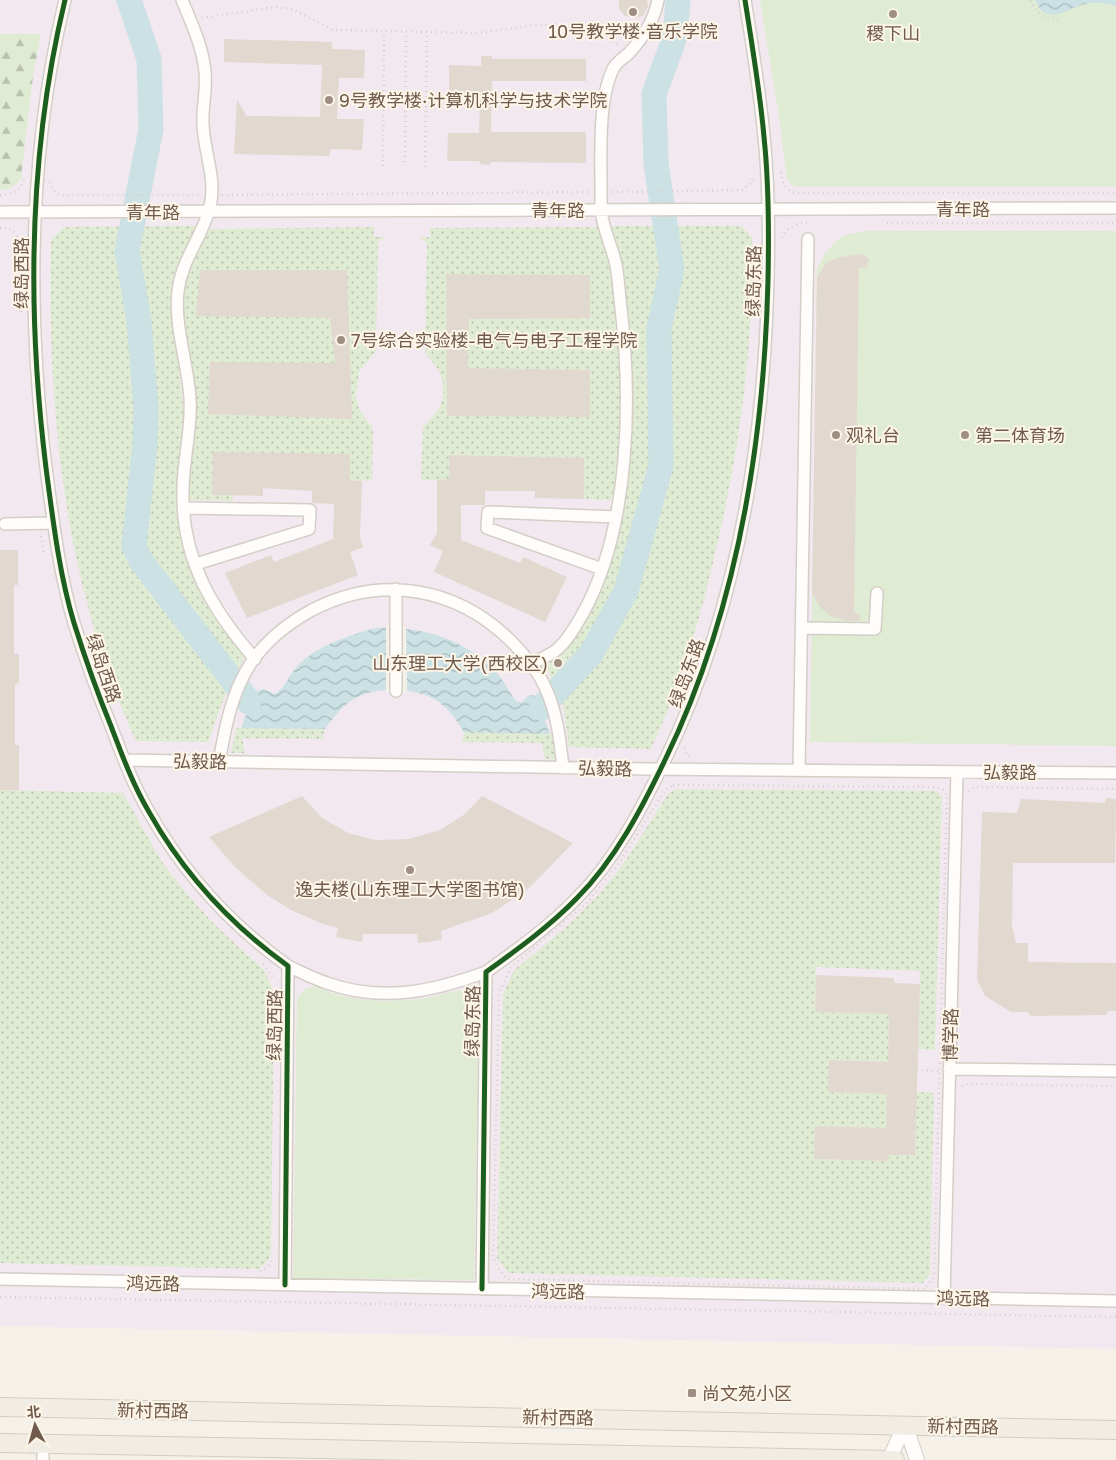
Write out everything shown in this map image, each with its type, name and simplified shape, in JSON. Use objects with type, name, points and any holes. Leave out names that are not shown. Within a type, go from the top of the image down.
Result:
[{"type":"main road","name":"新村西路","points":[[0,1407],[905,1424],[1116,1430]]},
{"type":"main road","name":"新村西路","points":[[0,1443],[43,1452],[895,1460]]},
{"type":"street","name":"绿岛西路","points":[[64,0],[44,119],[36,212],[34,303],[38,381],[54,523],[74,621],[98,694],[124,760],[148,812],[178,858],[214,904],[257,943],[288,966],[285,1285]]},
{"type":"street","points":[[182,0],[205,71],[203,124],[211,168],[212,195],[209,211],[182,269],[178,293],[178,317],[190,389],[191,418],[184,466],[184,508],[196,564],[206,591],[218,613],[255,659]]},
{"type":"street","points":[[531,664],[556,650],[576,627],[593,596],[616,517],[624,454],[624,345],[616,265],[603,224],[601,210],[603,108],[607,83],[614,66],[630,52],[654,18],[658,0]]},
{"type":"street","name":"绿岛东路","points":[[482,1289],[486,972],[528,943],[578,897],[615,850],[648,795],[703,673],[722,613],[739,537],[753,462],[763,384],[767,315],[768,210],[765,139],[745,0]]},
{"type":"street","name":"青年路","points":[[0,212],[1116,208]]},
{"type":"street","points":[[799,770],[808,239]]},
{"type":"street","points":[[184,508],[310,510],[310,528],[196,564]]},
{"type":"street","points":[[602,569],[488,528],[488,512],[616,517]]},
{"type":"street","points":[[5,524],[54,523]]},
{"type":"street","points":[[396,589],[396,691]]},
{"type":"street","points":[[219,762],[232,704],[241,680],[271,639],[290,623],[328,602],[372,591],[396,589],[440,597],[481,615],[499,630],[531,664],[544,686],[553,709],[559,732],[563,768]]},
{"type":"street","points":[[802,628],[875,630],[877,593]]},
{"type":"street","name":"弘毅路","points":[[124,760],[563,768],[1116,773]]},
{"type":"street","name":"博学路","points":[[944,1298],[945,1070],[956,772]]},
{"type":"street","points":[[288,966],[328,983],[360,992],[390,993],[422,992],[486,972]]},
{"type":"street","points":[[945,1070],[1116,1072]]},
{"type":"street","name":"鸿远路","points":[[0,1280],[1116,1302]]},
{"type":"street","points":[[889,1460],[905,1424]]},
{"type":"street","points":[[905,1424],[917,1460]]},
{"type":"path","points":[[1031,0],[1038,13],[1049,19],[1061,19]]},
{"type":"path","points":[[190,20],[275,7],[292,9],[334,30],[481,33],[533,25],[556,24],[602,34],[630,52]]},
{"type":"path","points":[[383,166],[384,31]]},
{"type":"path","points":[[405,162],[406,32]]},
{"type":"path","points":[[425,167],[427,32]]},
{"type":"path","points":[[49,179],[52,189],[59,195],[690,191],[742,190],[750,183],[754,175],[754,166]]},
{"type":"path","points":[[780,166],[782,183],[788,191],[796,193],[1116,193]]},
{"type":"path","points":[[780,244],[784,232],[795,224],[809,223]]},
{"type":"path","points":[[878,223],[1116,223]]},
{"type":"path","points":[[32,535],[41,535],[46,561]]},
{"type":"path","points":[[688,741],[684,750],[690,758]]},
{"type":"path","points":[[673,785],[936,787],[943,790],[947,795],[945,1070],[934,1277],[925,1289],[507,1279],[498,1268],[493,1257],[499,994],[502,986],[512,967],[588,902],[620,862],[665,790],[673,785]]},
{"type":"path","points":[[967,796],[974,787],[1116,788]]},
{"type":"path","points":[[257,958],[276,982]]},
{"type":"path","points":[[917,1070],[945,1070]]},
{"type":"path","points":[[959,1090],[965,1084],[1116,1086]]},
{"type":"path","points":[[258,1272],[268,1267],[274,1256]]},
{"type":"path","points":[[0,1297],[1116,1317]]},
{"type":"shaded area","name":"山东理工大学(西校区)","points":[[0,0],[1116,0],[1116,1349],[0,1326]]},
{"type":"green space","points":[[760,0],[1116,0],[1116,187],[795,187],[787,181],[779,116]]},
{"type":"green space","points":[[0,34],[41,34],[33,76],[21,178],[12,187],[0,190]]},
{"type":"green space","points":[[198,226],[181,257],[171,298],[185,424],[179,459],[177,497],[182,537],[194,577],[212,614],[247,652],[224,698],[208,742],[136,741],[112,681],[92,620],[76,558],[65,496],[52,369],[51,240],[64,227]]},
{"type":"green space","points":[[609,226],[741,226],[752,237],[751,314],[748,352],[739,428],[726,503],[712,568],[690,647],[682,673],[651,749],[569,747],[563,705],[545,664],[559,654],[610,559],[629,358],[627,306],[620,261]]},
{"type":"green space","points":[[374,227],[374,237],[386,237],[378,242],[376,351],[359,372],[356,397],[360,411],[373,427],[372,481],[350,480],[350,454],[233,495],[233,501],[188,500],[181,313],[184,280],[206,229]]},
{"type":"green space","points":[[600,227],[615,293],[621,363],[620,433],[612,500],[584,499],[584,458],[449,455],[449,479],[421,481],[423,427],[439,409],[443,397],[443,383],[439,370],[425,353],[427,243],[420,238],[430,237],[430,228]]},
{"type":"green space","name":"第二体育场","points":[[863,231],[1116,231],[1116,746],[810,742],[817,269],[825,253],[842,236]]},
{"type":"green space","points":[[236,728],[325,729],[322,739],[242,738],[245,753],[231,753]]},
{"type":"green space","points":[[464,732],[555,734],[557,760],[545,759],[542,743],[462,742]]},
{"type":"green space","points":[[676,789],[936,791],[942,796],[935,1050],[918,1049],[920,971],[816,967],[815,1012],[889,1014],[888,1062],[829,1060],[828,1092],[887,1094],[886,1128],[815,1126],[814,1159],[888,1161],[888,1155],[914,1155],[917,1092],[934,1093],[930,1274],[923,1283],[508,1273],[497,1258],[503,995],[514,970],[576,918],[609,882],[633,850],[668,794]]},
{"type":"green space","points":[[0,790],[123,793],[162,862],[187,894],[215,925],[264,970],[274,992],[271,1255],[266,1263],[258,1269],[0,1263]]},
{"type":"green space","points":[[315,986],[328,992],[355,999],[383,1001],[425,998],[462,990],[474,993],[479,1003],[474,1280],[293,1278],[297,998],[305,989]]},
{"type":"water","points":[[1035,0],[1116,0],[1116,6],[1090,3],[1056,15],[1050,15],[1044,13],[1039,8]]},
{"type":"water","points":[[376,628],[410,629],[426,632],[457,643],[471,651],[497,673],[517,702],[522,702],[529,695],[536,696],[550,734],[464,732],[450,712],[439,702],[418,693],[393,690],[368,693],[357,697],[333,718],[325,729],[241,728],[254,692],[263,689],[275,694],[282,688],[299,664],[316,651],[345,637]]},
{"type":"pier","points":[[386,625],[406,626],[407,692],[386,692]]},
{"type":"building","name":"10号教学楼·音乐学院","points":[[619,0],[647,0],[648,7],[643,16],[635,18],[625,16],[619,9]]},
{"type":"building","name":"9号教学楼·计算机科学与技术学院","points":[[224,39],[332,42],[332,49],[365,50],[364,78],[339,78],[337,119],[364,119],[362,150],[330,149],[330,156],[234,154],[237,99],[246,116],[320,117],[322,65],[224,62]]},
{"type":"building","points":[[481,56],[492,56],[492,59],[586,59],[586,81],[492,81],[491,132],[586,132],[586,163],[490,162],[490,165],[480,164],[479,161],[447,161],[448,133],[479,133],[480,95],[449,94],[449,65],[481,66]]},
{"type":"building","name":"观礼台","points":[[862,254],[869,259],[867,267],[859,268],[854,612],[861,616],[859,621],[847,621],[832,617],[820,607],[812,593],[817,277],[827,262],[840,257]]},
{"type":"building","name":"7号综合实验楼-电气与电子工程学院","points":[[200,270],[347,270],[352,419],[208,414],[210,362],[335,363],[330,318],[196,316]]},
{"type":"building","points":[[446,274],[590,275],[590,318],[469,319],[468,368],[590,370],[590,417],[447,416]]},
{"type":"building","points":[[213,452],[350,454],[350,480],[362,481],[360,537],[363,547],[350,552],[358,575],[247,618],[225,573],[271,555],[274,562],[333,539],[334,504],[312,503],[312,491],[263,488],[263,496],[212,495]]},
{"type":"building","points":[[449,455],[584,458],[584,499],[535,498],[535,491],[485,491],[485,505],[461,505],[461,540],[520,563],[523,557],[567,577],[545,622],[434,572],[443,551],[430,545],[437,533],[437,480],[449,479]]},
{"type":"building","points":[[0,550],[18,550],[18,585],[14,585],[14,654],[19,654],[19,683],[15,684],[15,745],[19,745],[19,790],[0,790]]},
{"type":"building","points":[[302,796],[322,818],[348,833],[375,840],[409,839],[440,830],[465,814],[482,796],[573,843],[528,889],[492,913],[441,931],[442,940],[418,943],[417,934],[363,934],[362,942],[336,937],[338,928],[323,924],[291,910],[267,895],[235,867],[209,837]]},
{"type":"building","points":[[1106,798],[1116,799],[1115,863],[1013,863],[1012,926],[1016,943],[1028,943],[1028,962],[1116,963],[1116,1011],[1109,1011],[1106,1015],[1031,1016],[1028,1012],[1011,1012],[985,996],[977,980],[982,812],[1017,813],[1021,799],[1105,803]]},
{"type":"building","points":[[816,975],[894,978],[894,983],[920,984],[915,1155],[888,1155],[888,1161],[814,1159],[815,1126],[886,1128],[887,1094],[828,1092],[829,1060],[888,1062],[889,1014],[815,1012]]},
{"type":"waterway","points":[[129,0],[149,59],[151,129],[127,251],[139,321],[146,409],[145,444],[134,546],[141,561],[249,702]]},
{"type":"waterway","points":[[541,708],[591,654],[626,591],[661,466],[659,328],[672,269],[656,164],[654,94],[675,37],[678,0]]},
{"type":"cycle path","points":[[65,0],[44,116],[34,233],[34,292],[40,410],[57,546],[64,585],[82,649],[124,759],[143,802],[177,856],[210,897],[247,933],[288,966],[285,1285]]},
{"type":"cycle path","points":[[482,1289],[486,972],[545,928],[567,908],[604,867],[627,833],[665,760],[690,704],[711,646],[742,526],[753,465],[760,403],[768,280],[766,155],[745,0]]},
{"type":"place","name":"10号教学楼·音乐学院","points":[[633,12]]},
{"type":"place","name":"稷下山","points":[[893,14]]},
{"type":"place","name":"9号教学楼·计算机科学与技术学院","points":[[329,100]]},
{"type":"place","name":"7号综合实验楼-电气与电子工程学院","points":[[341,340]]},
{"type":"place","name":"观礼台","points":[[836,435]]},
{"type":"place","name":"第二体育场","points":[[965,435]]},
{"type":"place","name":"山东理工大学(西校区)","points":[[558,663]]},
{"type":"place","name":"逸夫楼(山东理工大学图书馆)","points":[[410,870]]},
{"type":"place","name":"尚文苑小区","points":[[692,1393]]}]
